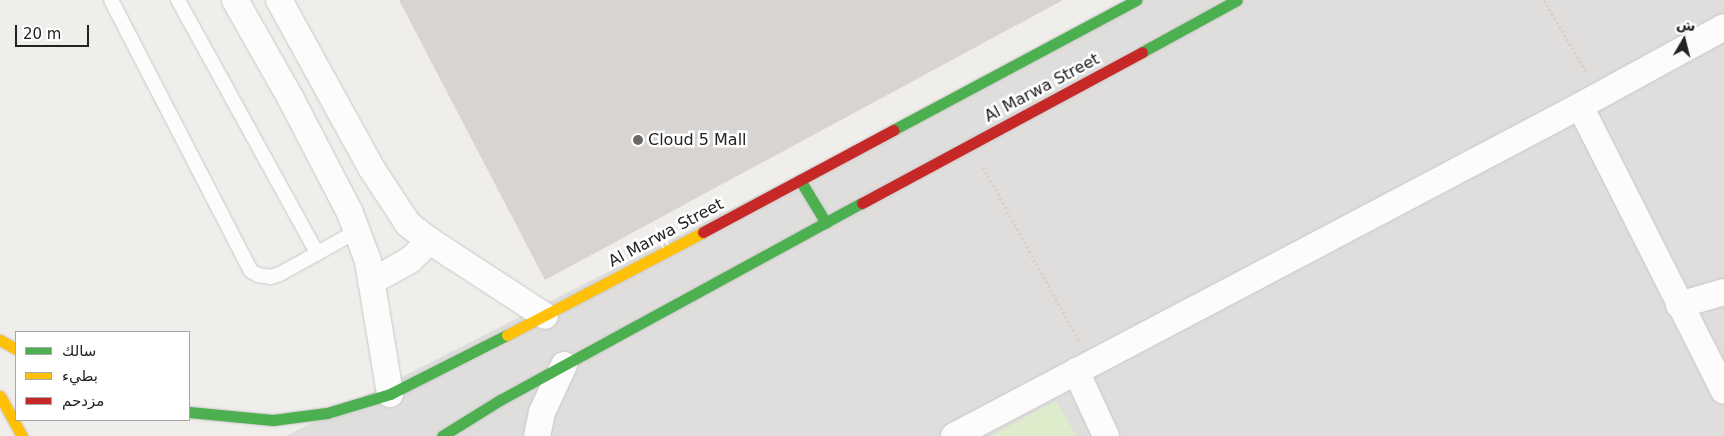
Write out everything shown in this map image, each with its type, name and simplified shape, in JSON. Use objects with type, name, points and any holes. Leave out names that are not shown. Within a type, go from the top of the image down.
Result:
[{"type":"street","points":[[235,0],[321,155],[350,213],[368,261],[390,394]]},
{"type":"street","points":[[280,0],[388,194],[408,224],[430,241],[546,316]]},
{"type":"street","name":"Al Marwa Street","points":[[190,412],[274,424],[327,413],[390,394],[546,316],[1136,0]]},
{"type":"street","name":"Al Marwa Street","points":[[442,436],[476,414],[1238,0]]},
{"type":"street","points":[[954,436],[1590,101],[1724,27]]},
{"type":"street","points":[[1590,101],[1679,306],[1724,391]]},
{"type":"street","points":[[800,180],[826,223]]},
{"type":"street","points":[[371,282],[410,260],[430,241]]},
{"type":"street","points":[[1679,306],[1724,292]]},
{"type":"street","points":[[0,340],[15,348]]},
{"type":"street","points":[[537,436],[542,412],[564,366]]},
{"type":"street","points":[[1084,367],[1106,436]]},
{"type":"street","points":[[0,396],[22,436]]},
{"type":"lane","points":[[111,0],[251,271],[258,275],[270,277],[357,231]]},
{"type":"lane","points":[[178,0],[316,253]]},
{"type":"path","points":[[1544,0],[1590,101]]},
{"type":"path","points":[[971,145],[1084,367]]},
{"type":"shaded area","points":[[1141,0],[1724,0],[1724,436],[286,436]]},
{"type":"green space","points":[[1056,401],[1076,436],[990,436]]},
{"type":"building","name":"Cloud 5 Mall","points":[[399,0],[1063,0],[545,280]]},
{"type":"traffic: fast","points":[[893,130],[1136,0]]},
{"type":"traffic: fast","points":[[1142,52],[1237,0]]},
{"type":"traffic: fast","points":[[800,180],[826,223]]},
{"type":"traffic: fast","points":[[442,436],[500,400],[862,203]]},
{"type":"traffic: fast","points":[[190,412],[273,420],[327,413],[390,394],[507,335]]},
{"type":"traffic: slow","points":[[507,335],[703,232]]},
{"type":"traffic: slow","points":[[0,340],[15,348]]},
{"type":"traffic: slow","points":[[0,396],[22,436]]},
{"type":"traffic: jam","points":[[862,203],[1142,52]]},
{"type":"traffic: jam","points":[[703,232],[893,130]]},
{"type":"place","name":"Cloud 5 Mall","points":[[638,140]]}]
